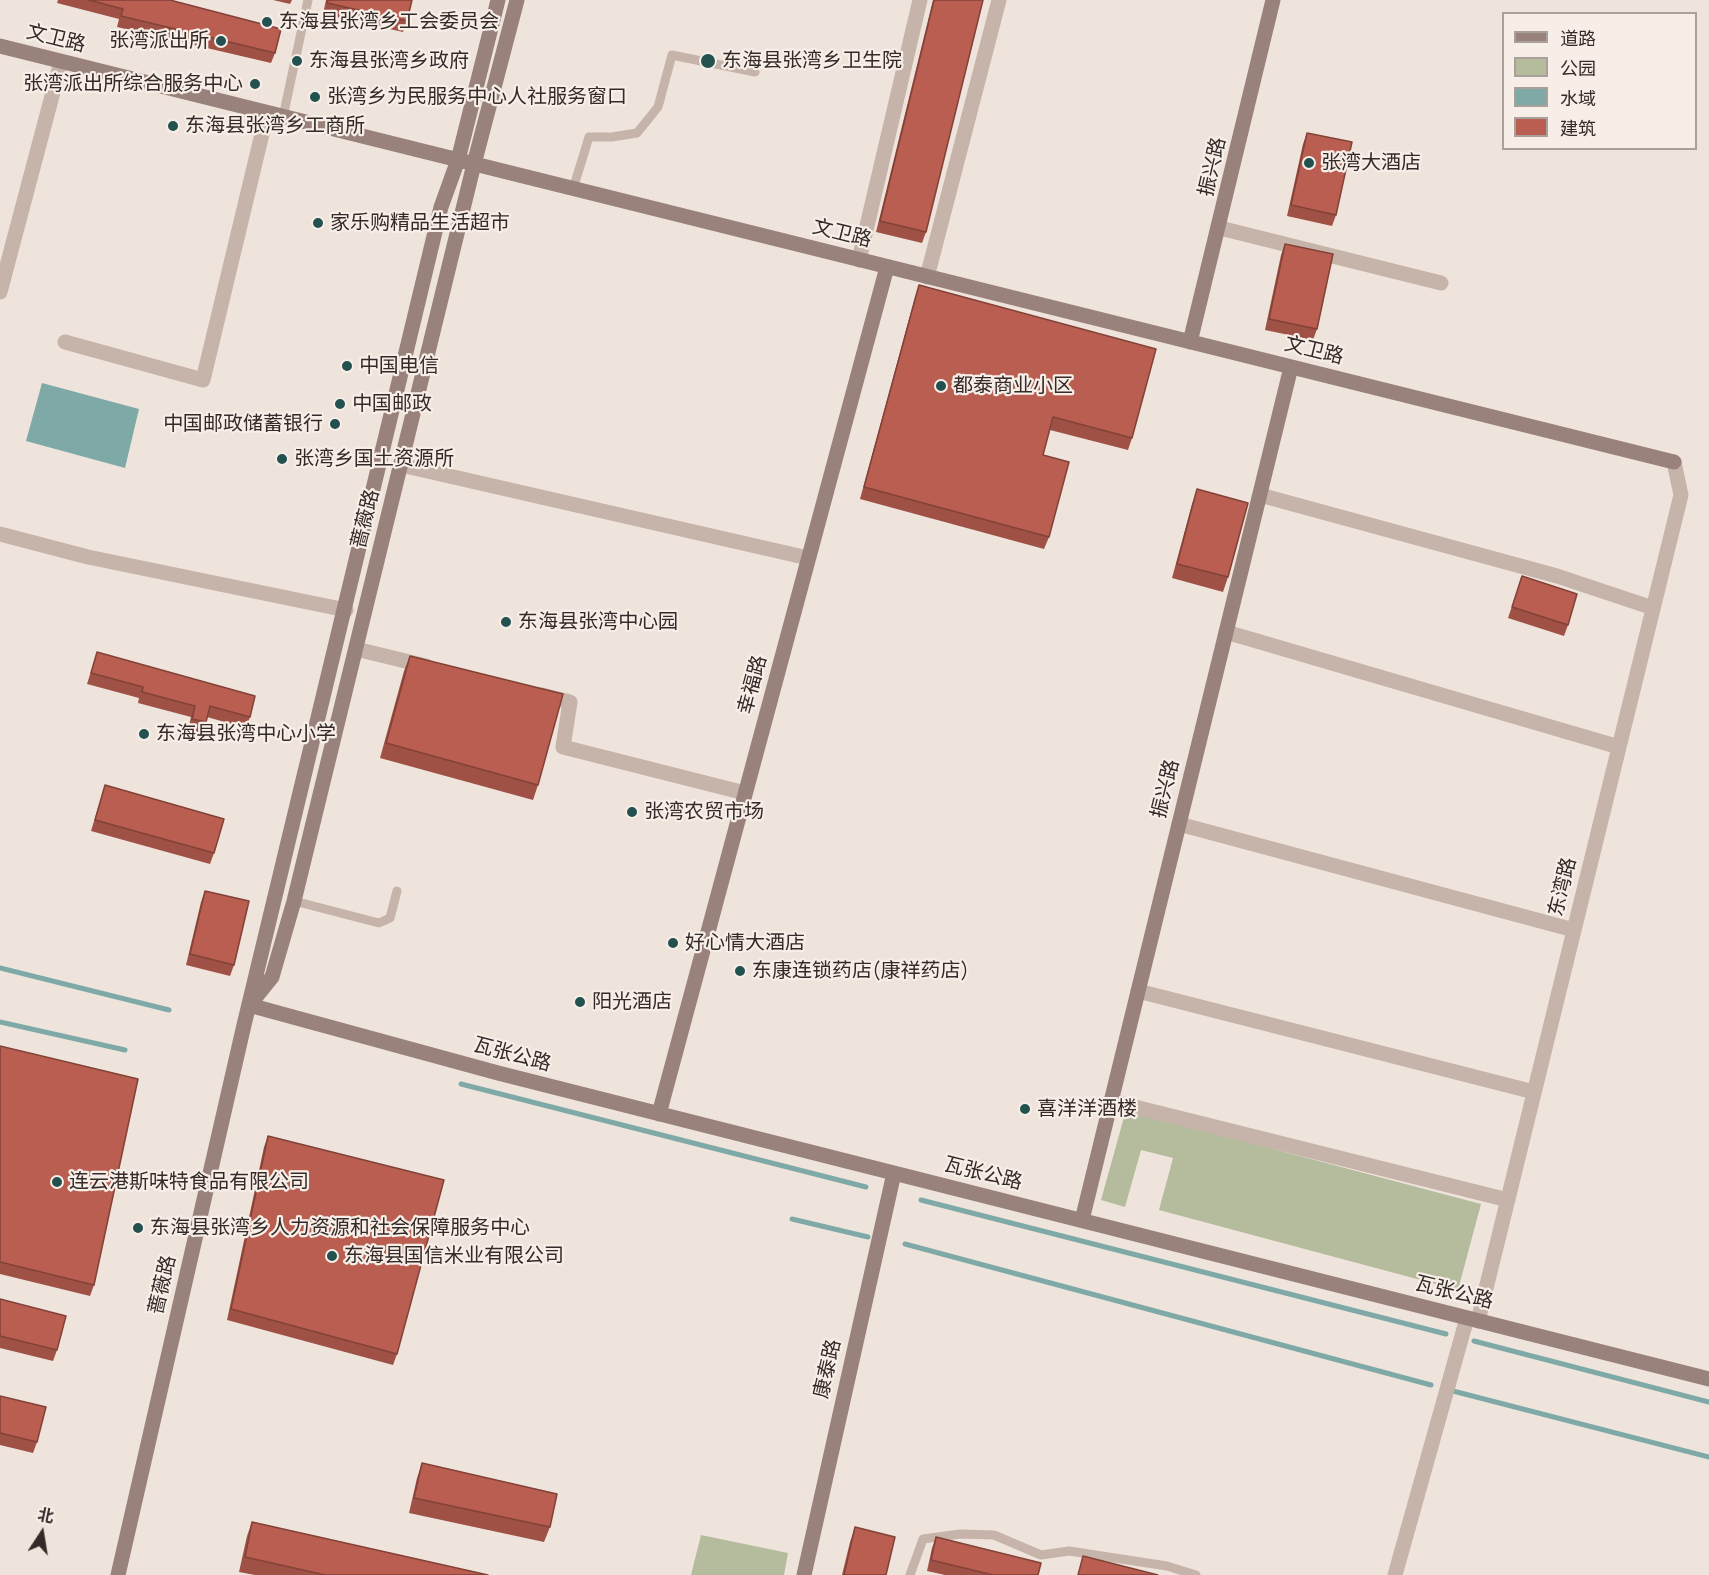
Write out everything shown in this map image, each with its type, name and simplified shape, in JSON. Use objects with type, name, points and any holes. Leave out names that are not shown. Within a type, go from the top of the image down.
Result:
[{"type":"street","name":"蔷薇路","points":[[118,1575],[249,1005],[346,610],[438,218],[458,160],[498,0]]},
{"type":"street","name":"蔷薇路","points":[[249,1005],[272,977],[294,901],[516,0]]},
{"type":"street","points":[[859,260],[920,0]]},
{"type":"street","points":[[927,277],[999,0]]},
{"type":"street","name":"振兴路","points":[[1190,342],[1220,228],[1273,0]]},
{"type":"street","name":"文卫路","points":[[0,46],[1674,462]]},
{"type":"street","points":[[0,292],[61,62]]},
{"type":"street","points":[[65,342],[203,380],[267,113]]},
{"type":"street","points":[[1220,228],[1441,283]]},
{"type":"street","name":"幸福路","points":[[659,1114],[887,267]]},
{"type":"street","name":"振兴路","points":[[1082,1220],[1291,367]]},
{"type":"street","name":"东湾路","points":[[1395,1575],[1508,1200],[1681,495],[1674,462]]},
{"type":"street","points":[[401,465],[808,558]]},
{"type":"street","points":[[1260,495],[1557,576],[1653,608]]},
{"type":"street","points":[[0,534],[88,557],[346,610]]},
{"type":"street","points":[[1226,632],[1619,747]]},
{"type":"street","points":[[356,649],[446,671]]},
{"type":"street","points":[[525,691],[570,702],[563,747],[745,793]]},
{"type":"street","points":[[1179,824],[1574,930]]},
{"type":"street","points":[[1138,991],[1534,1092]]},
{"type":"street","name":"瓦张公路","points":[[249,1005],[659,1114],[1709,1379]]},
{"type":"street","points":[[1111,1101],[1508,1200]]},
{"type":"street","name":"康泰路","points":[[804,1575],[894,1173]]},
{"type":"lane","points":[[283,117],[308,0]]},
{"type":"lane","points":[[573,189],[589,136],[612,137],[637,133],[658,107],[672,55],[755,72]]},
{"type":"lane","points":[[294,901],[379,923],[390,918],[397,891]]},
{"type":"lane","points":[[910,1575],[923,1539],[960,1534],[994,1535],[1041,1555],[1069,1551],[1167,1566],[1196,1575]]},
{"type":"green space","points":[[1126,1110],[1481,1204],[1458,1290],[1159,1210],[1173,1158],[1141,1150],[1125,1207],[1101,1200]]},
{"type":"green space","points":[[701,1535],[788,1553],[784,1575],[691,1575]]},
{"type":"water","points":[[42,383],[139,409],[125,468],[26,441]]},
{"type":"building","points":[[89,0],[170,0],[281,29],[275,53],[121,16],[123,9]]},
{"type":"building","points":[[328,0],[412,0],[407,21],[327,3]]},
{"type":"building","points":[[934,0],[983,0],[926,232],[880,221]]},
{"type":"building","points":[[1307,133],[1352,142],[1336,215],[1291,205]]},
{"type":"building","points":[[1285,244],[1333,254],[1317,329],[1269,319]]},
{"type":"building","points":[[919,285],[1156,349],[1132,438],[1053,417],[1043,455],[1069,462],[1049,537],[864,487]]},
{"type":"building","points":[[1197,489],[1248,503],[1228,577],[1177,564]]},
{"type":"building","points":[[1522,576],[1577,594],[1568,625],[1512,607]]},
{"type":"building","points":[[97,652],[255,696],[250,717],[210,706],[206,722],[192,719],[195,706],[142,692],[143,687],[91,673]]},
{"type":"building","points":[[410,656],[563,694],[538,785],[386,743]]},
{"type":"building","points":[[105,785],[224,819],[214,853],[95,820]]},
{"type":"building","points":[[205,891],[249,901],[234,965],[190,954]]},
{"type":"building","name":"连云港斯味特食品有限公司","points":[[0,1046],[138,1079],[94,1285],[0,1262]]},
{"type":"building","name":"东海县国信米业有限公司","points":[[268,1136],[444,1180],[397,1354],[231,1309]]},
{"type":"building","points":[[0,1299],[66,1316],[57,1350],[0,1336]]},
{"type":"building","points":[[0,1396],[46,1407],[37,1442],[0,1433]]},
{"type":"building","points":[[422,1463],[557,1494],[550,1527],[414,1498]]},
{"type":"building","points":[[252,1522],[488,1575],[325,1575],[245,1557]]},
{"type":"building","points":[[855,1527],[895,1537],[886,1575],[844,1575]]},
{"type":"building","points":[[936,1537],[1041,1563],[1038,1575],[993,1575],[931,1560]]},
{"type":"building","points":[[1083,1556],[1158,1575],[1078,1575]]},
{"type":"waterway","points":[[0,968],[169,1010]]},
{"type":"waterway","points":[[0,1022],[125,1050]]},
{"type":"waterway","points":[[461,1084],[866,1187]]},
{"type":"waterway","points":[[921,1200],[1446,1334]]},
{"type":"waterway","points":[[792,1219],[868,1237]]},
{"type":"waterway","points":[[905,1244],[1431,1385]]},
{"type":"waterway","points":[[1474,1341],[1709,1402]]},
{"type":"waterway","points":[[1453,1391],[1709,1457]]},
{"type":"place","name":"东海县张湾乡工会委员会","points":[[267,22]]},
{"type":"place","name":"张湾派出所","points":[[221,41]]},
{"type":"place","name":"东海县张湾乡政府","points":[[297,61]]},
{"type":"place","name":"东海县张湾乡卫生院","points":[[708,61]]},
{"type":"place","name":"张湾派出所综合服务中心","points":[[255,84]]},
{"type":"place","name":"张湾乡为民服务中心人社服务窗口","points":[[315,97]]},
{"type":"place","name":"东海县张湾乡工商所","points":[[173,126]]},
{"type":"place","name":"张湾大酒店","points":[[1309,163]]},
{"type":"place","name":"家乐购精品生活超市","points":[[318,223]]},
{"type":"place","name":"中国电信","points":[[347,366]]},
{"type":"place","name":"都泰商业小区","points":[[941,386]]},
{"type":"place","name":"中国邮政","points":[[340,404]]},
{"type":"place","name":"中国邮政储蓄银行","points":[[335,424]]},
{"type":"place","name":"张湾乡国土资源所","points":[[282,459]]},
{"type":"place","name":"东海县张湾中心园","points":[[506,622]]},
{"type":"place","name":"东海县张湾中心小学","points":[[144,734]]},
{"type":"place","name":"张湾农贸市场","points":[[632,812]]},
{"type":"place","name":"好心情大酒店","points":[[673,943]]},
{"type":"place","name":"东康连锁药店(康祥药店)","points":[[740,971]]},
{"type":"place","name":"阳光酒店","points":[[580,1002]]},
{"type":"place","name":"喜洋洋酒楼","points":[[1025,1109]]},
{"type":"place","name":"连云港斯味特食品有限公司","points":[[57,1182]]},
{"type":"place","name":"东海县张湾乡人力资源和社会保障服务中心","points":[[138,1228]]},
{"type":"place","name":"东海县国信米业有限公司","points":[[332,1256]]}]
